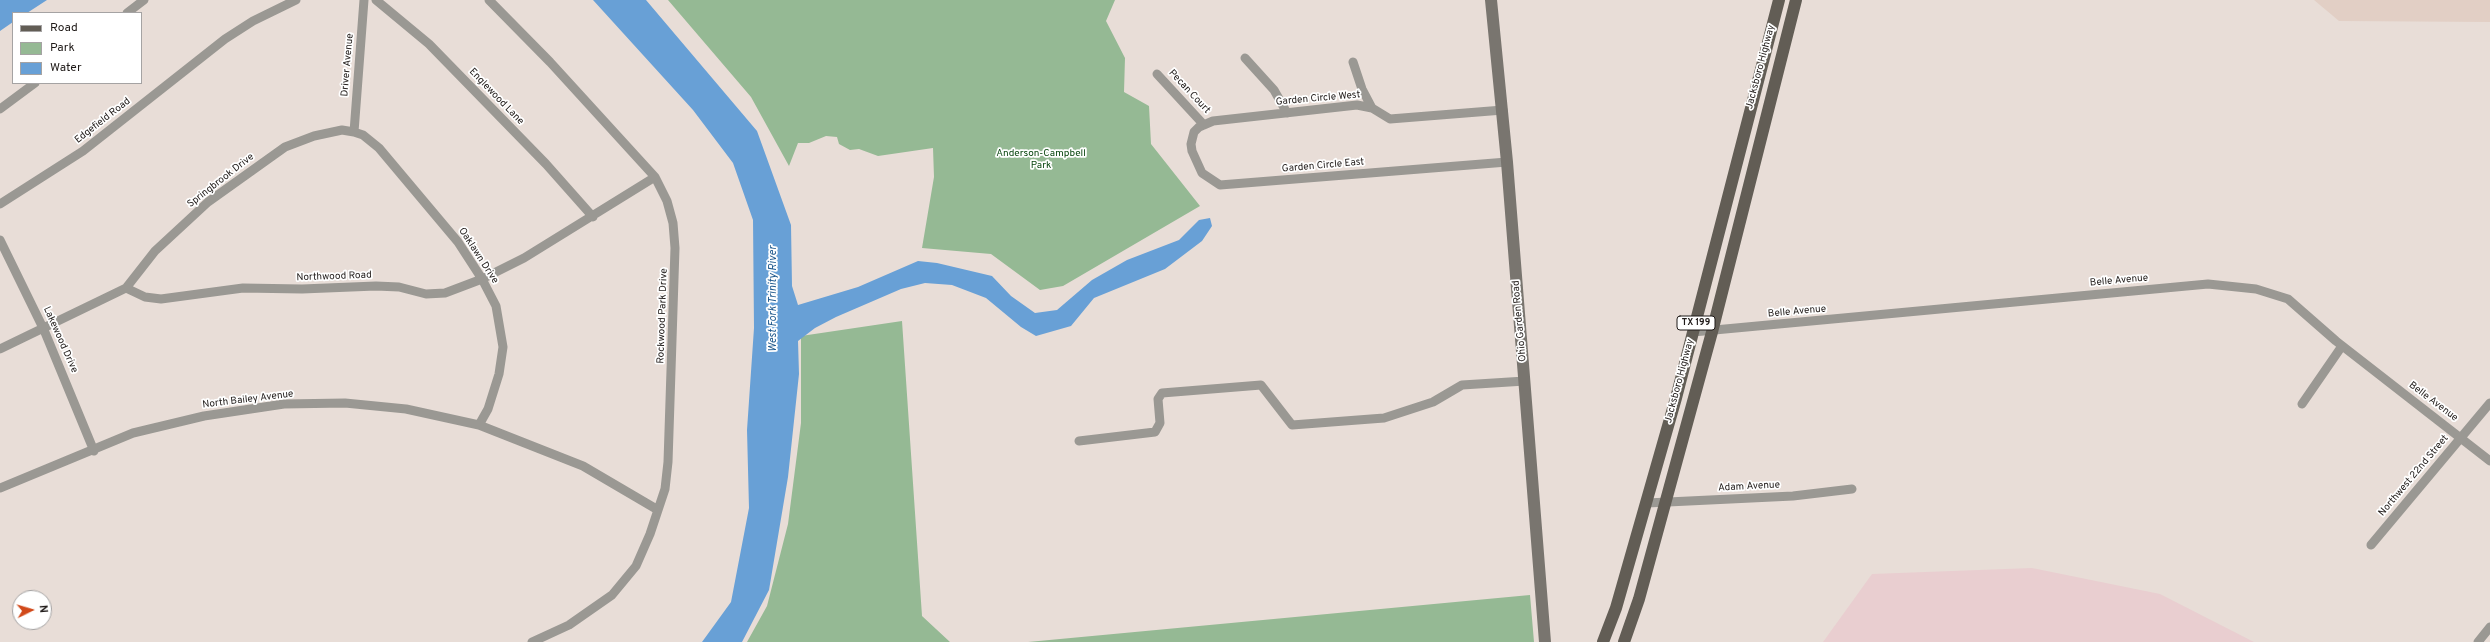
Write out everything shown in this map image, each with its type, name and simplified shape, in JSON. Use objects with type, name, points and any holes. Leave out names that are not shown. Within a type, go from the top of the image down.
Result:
[{"type":"main road","name":"Jacksboro Highway","points":[[1602,642],[1616,608],[1647,503],[1779,0]]},
{"type":"main road","name":"Jacksboro Highway","points":[[1624,642],[1639,599],[1664,502],[1712,332],[1796,0]]},
{"type":"main road","points":[[1750,109],[1766,114]]},
{"type":"street","points":[[128,12],[144,0]]},
{"type":"street","name":"Edgefield Road","points":[[0,204],[83,150],[225,39],[253,21],[296,0]]},
{"type":"street","name":"Driver Avenue","points":[[354,132],[364,0]]},
{"type":"street","name":"Englewood Lane","points":[[376,0],[429,44],[546,164],[593,217]]},
{"type":"street","name":"Rockwood Park Drive","points":[[489,0],[550,62],[655,177],[667,201],[673,223],[675,248],[668,462],[665,489],[650,534],[636,566],[612,595],[569,625],[532,642]]},
{"type":"street","name":"Ohio Garden Road","points":[[1491,0],[1503,110],[1545,642]]},
{"type":"street","points":[[1245,58],[1274,90],[1287,113]]},
{"type":"street","points":[[1353,62],[1362,89],[1372,108]]},
{"type":"street","name":"Pecan Court","points":[[1157,74],[1204,125]]},
{"type":"street","points":[[0,109],[34,84]]},
{"type":"street","name":"Garden Circle West","points":[[1204,125],[1213,121],[1357,105],[1372,108],[1390,118],[1503,110]]},
{"type":"street","name":"Garden Circle East","points":[[1204,125],[1194,132],[1192,152],[1202,173],[1220,185],[1507,162]]},
{"type":"street","name":"Springbrook Drive","points":[[126,288],[155,251],[208,202],[284,147],[314,136],[342,130],[354,132]]},
{"type":"street","name":"Oaklawn Drive","points":[[354,132],[363,134],[379,148],[458,242],[482,279],[496,306],[503,348],[499,374],[490,402],[479,425]]},
{"type":"street","name":"Northwood Road","points":[[126,288],[145,297],[161,299],[243,288],[302,289],[376,286],[399,287],[426,294],[445,293],[482,279],[524,258],[593,217],[655,177]]},
{"type":"street","name":"Lakewood Drive","points":[[0,240],[44,330],[94,451]]},
{"type":"street","name":"Belle Avenue","points":[[1693,332],[1712,332],[2208,284],[2256,289],[2288,300],[2342,346],[2490,460]]},
{"type":"street","points":[[0,349],[44,330],[126,288]]},
{"type":"street","points":[[2302,404],[2342,346]]},
{"type":"street","points":[[1079,441],[1155,432],[1160,423],[1158,399],[1162,393],[1261,385],[1292,425],[1384,418],[1433,402],[1462,385],[1525,381]]},
{"type":"street","name":"North Bailey Avenue","points":[[0,488],[94,451],[133,433],[204,416],[284,404],[344,403],[406,409],[479,425],[583,466],[658,510]]},
{"type":"street","name":"Northwest 22nd Street","points":[[2371,545],[2490,403]]},
{"type":"street","name":"Adam Avenue","points":[[1647,503],[1793,496],[1852,489]]},
{"type":"street","points":[[2478,642],[2490,627]]},
{"type":"shaded area","points":[[2314,0],[2490,0],[2490,22],[2339,21]]},
{"type":"shaded area","points":[[2032,568],[2160,594],[2254,642],[1823,642],[1872,574]]},
{"type":"green space","name":"Anderson-Campbell Park","points":[[668,0],[1115,0],[1106,21],[1125,58],[1124,92],[1149,106],[1151,144],[1200,206],[1063,286],[1040,290],[991,254],[922,248],[934,177],[933,148],[878,156],[859,149],[850,150],[839,144],[837,137],[826,136],[809,143],[798,143],[789,166],[751,97]]},
{"type":"green space","points":[[902,321],[922,616],[950,642],[747,642],[767,606],[788,524],[801,423],[801,336]]},
{"type":"green space","points":[[1530,595],[1534,642],[1028,642]]},
{"type":"water","points":[[0,0],[47,0],[29,12],[12,12],[12,23],[0,31]]},
{"type":"water","name":"West Fork Trinity River","points":[[593,0],[646,0],[757,131],[791,225],[792,286],[798,305],[858,287],[918,261],[937,263],[992,276],[1011,296],[1035,313],[1057,310],[1092,280],[1127,260],[1179,240],[1199,220],[1210,218],[1212,226],[1202,241],[1165,269],[1094,298],[1071,326],[1036,336],[1021,327],[986,298],[952,285],[925,283],[901,289],[836,317],[815,328],[798,341],[799,374],[788,477],[769,590],[742,642],[702,642],[731,602],[749,508],[747,430],[754,328],[753,220],[733,163],[693,110]]}]
